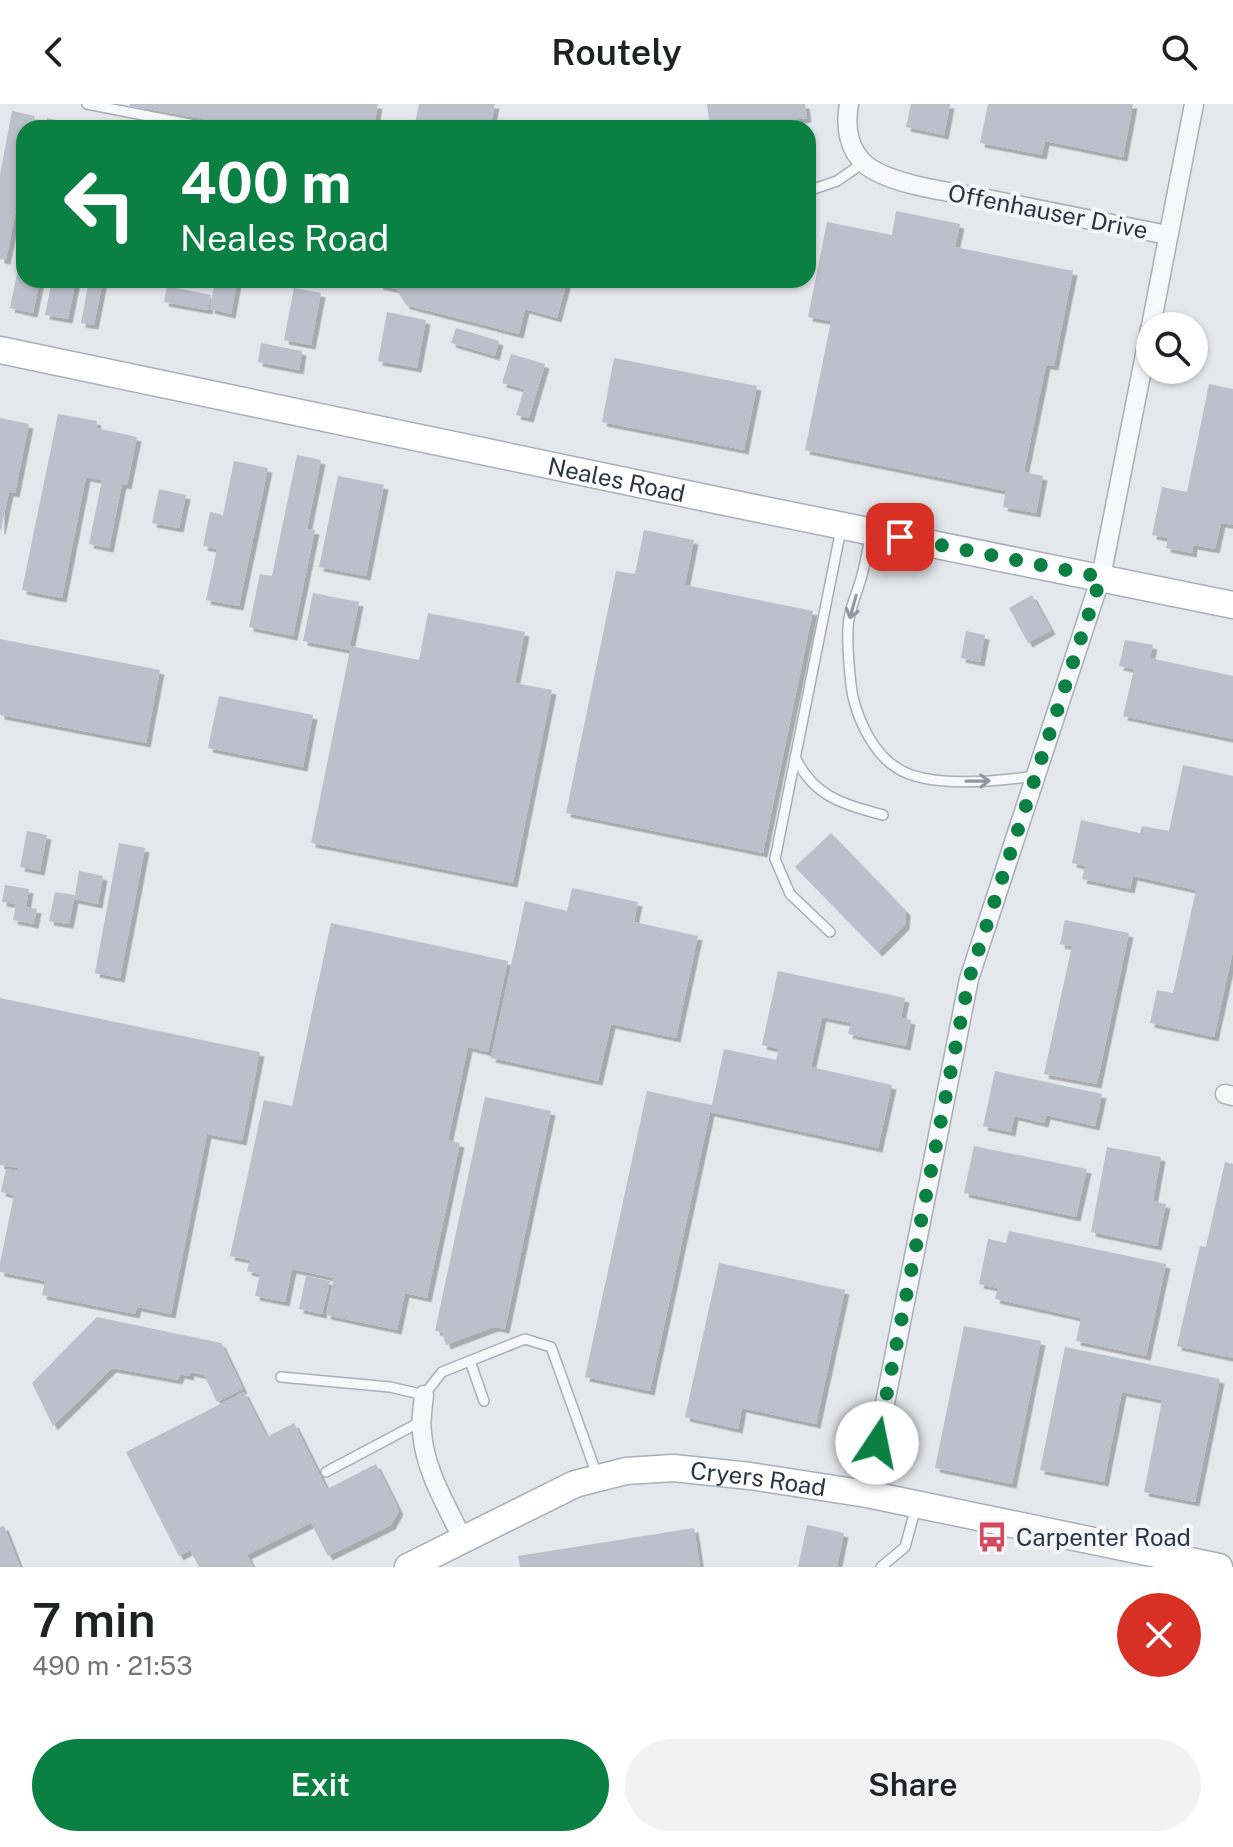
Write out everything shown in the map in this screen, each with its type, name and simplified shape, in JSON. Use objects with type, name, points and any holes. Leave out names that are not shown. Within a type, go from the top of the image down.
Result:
[{"type":"street","points":[[849,104],[849,140],[863,163]]},
{"type":"street","name":"Offenhauser Drive","points":[[863,163],[875,171],[926,187],[1168,235],[1194,104]]},
{"type":"street","points":[[1153,312],[1168,235]]},
{"type":"street","name":"Neales Road","points":[[0,350],[1233,605]]},
{"type":"street","points":[[867,1494],[969,979],[1101,577],[1139,384]]},
{"type":"street","points":[[424,1395],[423,1440],[431,1470],[463,1540]]},
{"type":"street","name":"Cryers Road","points":[[408,1567],[575,1484],[626,1471],[673,1468],[867,1494],[1219,1567]]},
{"type":"lane","points":[[87,104],[169,120]]},
{"type":"lane","points":[[816,188],[837,181],[863,163]]},
{"type":"lane","points":[[830,932],[790,894],[775,859],[842,525]]},
{"type":"lane","points":[[871,531],[847,629],[853,696],[865,730],[878,751],[897,769],[922,778],[958,782],[1036,776]]},
{"type":"lane","points":[[795,757],[802,771],[818,789],[845,805],[883,815]]},
{"type":"lane","points":[[281,1377],[390,1387],[424,1395],[442,1372],[525,1339],[551,1347],[598,1478]]},
{"type":"lane","points":[[470,1361],[484,1401]]},
{"type":"lane","points":[[326,1472],[422,1421]]},
{"type":"lane","points":[[881,1567],[905,1547],[917,1504]]},
{"type":"building","points":[[378,104],[375,120],[208,120],[130,106]]},
{"type":"building","points":[[419,104],[495,104],[492,120],[416,120]]},
{"type":"building","points":[[707,104],[805,104],[807,118],[789,120],[709,120]]},
{"type":"building","points":[[911,104],[950,104],[944,135],[906,127]]},
{"type":"building","points":[[988,104],[1133,104],[1123,157],[1045,141],[1042,155],[980,143]]},
{"type":"building","points":[[12,111],[35,116],[34,120],[16,120],[16,211],[6,260],[0,259],[0,175]]},
{"type":"building","points":[[896,211],[960,224],[955,247],[1073,271],[1054,366],[1046,365],[1024,472],[1043,476],[1036,513],[1003,507],[1006,491],[805,450],[831,321],[808,317],[827,222],[892,235]]},
{"type":"building","points":[[16,278],[16,288],[38,288],[33,313],[10,308]]},
{"type":"building","points":[[50,288],[74,288],[68,319],[45,315]]},
{"type":"building","points":[[88,288],[101,288],[94,325],[81,323]]},
{"type":"building","points":[[167,288],[211,295],[208,310],[164,302]]},
{"type":"building","points":[[214,288],[236,288],[231,314],[210,309]]},
{"type":"building","points":[[294,288],[321,293],[311,345],[284,340]]},
{"type":"building","points":[[392,288],[565,288],[557,318],[525,309],[519,334],[406,305],[396,289]]},
{"type":"building","points":[[387,312],[426,320],[417,368],[378,361]]},
{"type":"building","points":[[456,328],[499,341],[495,356],[451,343]]},
{"type":"building","points":[[261,343],[302,351],[299,370],[258,362]]},
{"type":"building","points":[[511,354],[545,364],[529,418],[516,415],[524,389],[502,383]]},
{"type":"building","points":[[614,358],[757,386],[744,450],[602,422]]},
{"type":"building","points":[[1209,384],[1233,389],[1233,525],[1221,523],[1215,549],[1193,545],[1192,553],[1166,548],[1168,538],[1152,535],[1162,487],[1187,492]]},
{"type":"building","points":[[58,414],[97,421],[96,428],[137,437],[127,485],[122,484],[109,548],[89,544],[102,480],[86,477],[62,598],[22,590]]},
{"type":"building","points":[[0,418],[29,424],[15,493],[9,492],[1,530],[0,530]]},
{"type":"building","points":[[297,455],[321,460],[307,529],[315,530],[293,636],[249,627],[260,574],[272,576]]},
{"type":"building","points":[[234,461],[268,468],[239,606],[206,600],[217,549],[203,546],[210,512],[223,515]]},
{"type":"building","points":[[338,476],[384,485],[366,576],[319,567]]},
{"type":"building","points":[[159,489],[186,495],[179,528],[152,523]]},
{"type":"building","points":[[644,530],[694,540],[685,585],[813,611],[763,853],[566,813],[616,571],[635,574]]},
{"type":"building","points":[[313,593],[359,602],[350,646],[419,660],[428,613],[525,632],[515,683],[552,690],[513,883],[311,843],[350,650],[303,641]]},
{"type":"building","points":[[1032,595],[1051,630],[1028,643],[1009,608]]},
{"type":"building","points":[[966,631],[985,635],[980,662],[961,658]]},
{"type":"building","points":[[0,639],[160,670],[146,743],[0,715]]},
{"type":"building","points":[[1125,640],[1153,645],[1150,658],[1233,676],[1233,739],[1123,716],[1134,669],[1119,666]]},
{"type":"building","points":[[219,696],[313,715],[303,767],[208,748]]},
{"type":"building","points":[[1183,765],[1233,776],[1233,951],[1214,1037],[1150,1023],[1157,990],[1173,993],[1196,890],[1133,876],[1130,889],[1082,879],[1085,866],[1072,863],[1081,820],[1140,833],[1142,826],[1169,831]]},
{"type":"building","points":[[27,831],[47,835],[40,871],[20,867]]},
{"type":"building","points":[[831,833],[906,911],[905,925],[878,952],[795,867]]},
{"type":"building","points":[[119,843],[145,848],[120,978],[95,973]]},
{"type":"building","points":[[79,871],[103,876],[98,904],[74,899],[69,924],[49,921],[55,892],[75,895]]},
{"type":"building","points":[[5,885],[29,889],[26,907],[37,909],[34,924],[13,920],[16,904],[2,902]]},
{"type":"building","points":[[572,888],[638,902],[634,922],[698,936],[676,1038],[611,1024],[598,1081],[491,1058],[525,901],[567,911]]},
{"type":"building","points":[[1065,920],[1129,933],[1097,1084],[1044,1074],[1072,946],[1060,944]]},
{"type":"building","points":[[331,923],[508,961],[488,1052],[468,1047],[448,1140],[460,1143],[427,1298],[405,1293],[397,1330],[326,1315],[334,1278],[292,1269],[285,1302],[255,1296],[260,1274],[247,1271],[250,1260],[230,1256],[264,1100],[292,1106]]},
{"type":"building","points":[[778,971],[905,998],[901,1018],[911,1020],[906,1046],[848,1034],[851,1023],[822,1017],[811,1067],[892,1085],[878,1148],[710,1112],[650,1391],[585,1377],[647,1091],[712,1105],[724,1049],[776,1060],[779,1049],[762,1045]]},
{"type":"building","points":[[0,998],[260,1052],[242,1141],[207,1134],[171,1314],[137,1307],[135,1314],[42,1295],[45,1281],[0,1272],[14,1195],[1,1192],[6,1169],[18,1171],[19,1168],[0,1165]]},
{"type":"building","points":[[995,1071],[1102,1094],[1095,1126],[1046,1115],[1044,1123],[1014,1116],[1011,1132],[983,1126]]},
{"type":"building","points":[[485,1097],[551,1111],[505,1329],[494,1327],[446,1345],[442,1332],[435,1331]]},
{"type":"building","points":[[974,1146],[1087,1169],[1076,1217],[964,1193]]},
{"type":"building","points":[[1107,1147],[1161,1157],[1153,1201],[1166,1204],[1157,1246],[1091,1232]]},
{"type":"building","points":[[1225,1162],[1233,1164],[1233,1358],[1177,1346],[1200,1246],[1206,1247]]},
{"type":"building","points":[[1009,1231],[1166,1264],[1146,1356],[1076,1341],[1081,1318],[995,1299],[998,1288],[979,1284],[988,1239],[1006,1243]]},
{"type":"building","points":[[719,1263],[845,1290],[816,1424],[742,1408],[738,1429],[685,1417]]},
{"type":"building","points":[[306,1276],[330,1281],[322,1314],[299,1309]]},
{"type":"building","points":[[97,1317],[221,1343],[243,1389],[217,1402],[204,1375],[190,1372],[189,1376],[180,1374],[178,1380],[112,1368],[53,1426],[32,1383]]},
{"type":"building","points":[[964,1326],[1041,1341],[1012,1484],[935,1468]]},
{"type":"building","points":[[1065,1347],[1220,1379],[1195,1502],[1144,1492],[1162,1400],[1122,1392],[1104,1482],[1040,1470]]},
{"type":"building","points":[[244,1392],[267,1437],[294,1423],[327,1489],[376,1464],[399,1510],[391,1525],[328,1556],[311,1523],[247,1555],[253,1567],[199,1567],[190,1550],[179,1556],[126,1452]]},
{"type":"building","points":[[807,1525],[844,1533],[837,1567],[798,1567]]},
{"type":"building","points":[[4,1526],[20,1567],[0,1567],[0,1527]]},
{"type":"building","points":[[694,1528],[700,1567],[520,1567],[518,1556]]},
{"type":"place","name":"Carpenter Road","points":[[992,1537]]},
{"type":"route","points":[[877,1443],[969,979],[1101,577],[900,537]]}]
